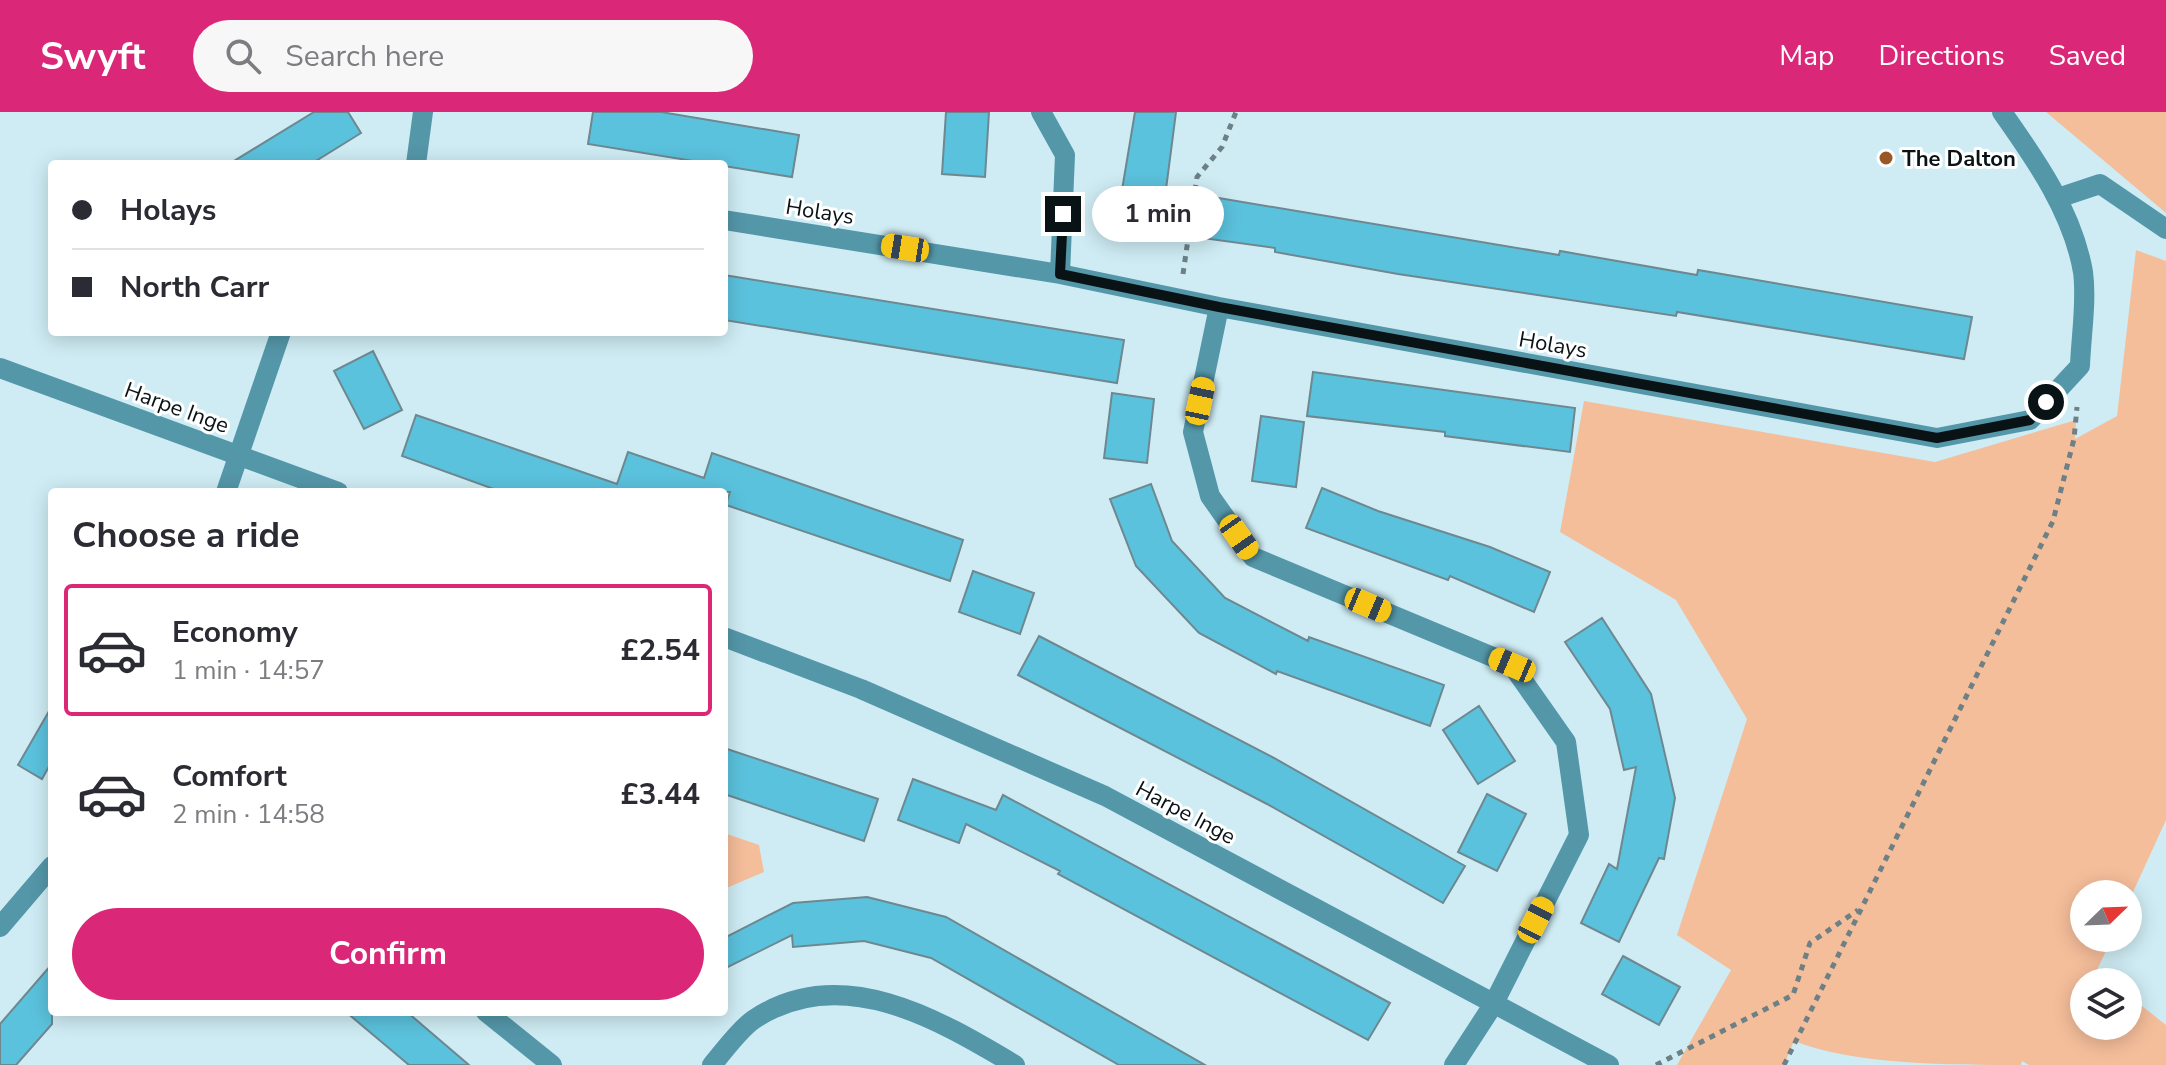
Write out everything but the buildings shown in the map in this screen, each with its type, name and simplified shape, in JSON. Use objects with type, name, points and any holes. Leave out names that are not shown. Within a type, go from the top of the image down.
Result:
[{"type":"street","points":[[417,160],[423,112]]},
{"type":"street","points":[[1041,112],[1065,155],[1060,274]]},
{"type":"street","points":[[2002,112],[2041,166],[2058,198],[2083,273],[2080,366]]},
{"type":"street","points":[[2058,198],[2100,184],[2166,229]]},
{"type":"street","name":"Holays","points":[[728,221],[1060,274],[1219,307],[1937,438],[2030,420],[2080,366]]},
{"type":"street","points":[[1219,307],[1193,432],[1210,496],[1253,557],[1512,665],[1566,742],[1579,835],[1493,1005],[1454,1065]]},
{"type":"street","points":[[227,488],[280,336]]},
{"type":"street","name":"Harpe Inge","points":[[0,368],[327,488]]},
{"type":"street","name":"Harpe Inge","points":[[728,639],[861,689],[1105,796],[1609,1065]]},
{"type":"street","points":[[0,927],[48,871]]},
{"type":"street","points":[[712,1065],[752,1020],[805,996],[875,997],[941,1021],[1015,1065]]},
{"type":"street","points":[[491,1016],[552,1065]]},
{"type":"path","points":[[1179,299],[1197,177],[1222,147],[1236,112]]},
{"type":"path","points":[[1784,1065],[2053,521],[2074,439],[2080,366]]},
{"type":"path","points":[[1659,1064],[1793,995],[1810,943],[1859,909]]},
{"type":"shaded area","points":[[2046,112],[2166,112],[2166,213]]},
{"type":"shaded area","points":[[2136,250],[2166,261],[2166,820],[2139,880],[2070,880],[2070,952],[2105,952],[2098,968],[2070,968],[2070,1040],[2142,1040],[2142,1006],[2166,1025],[2166,1065],[1904,1062],[1846,1055],[1794,1041],[1784,1065],[1677,1065],[1731,970],[1677,935],[1747,719],[1676,600],[1560,532],[1584,401],[1935,462],[2076,420],[2075,439],[2117,416]]},
{"type":"shaded area","points":[[728,834],[759,845],[764,872],[728,887]]},
{"type":"place","name":"The Dalton","points":[[1886,158]]},
{"type":"route","points":[[1063,214],[1060,274],[1219,307],[1937,438],[2030,420],[2046,402]]}]
